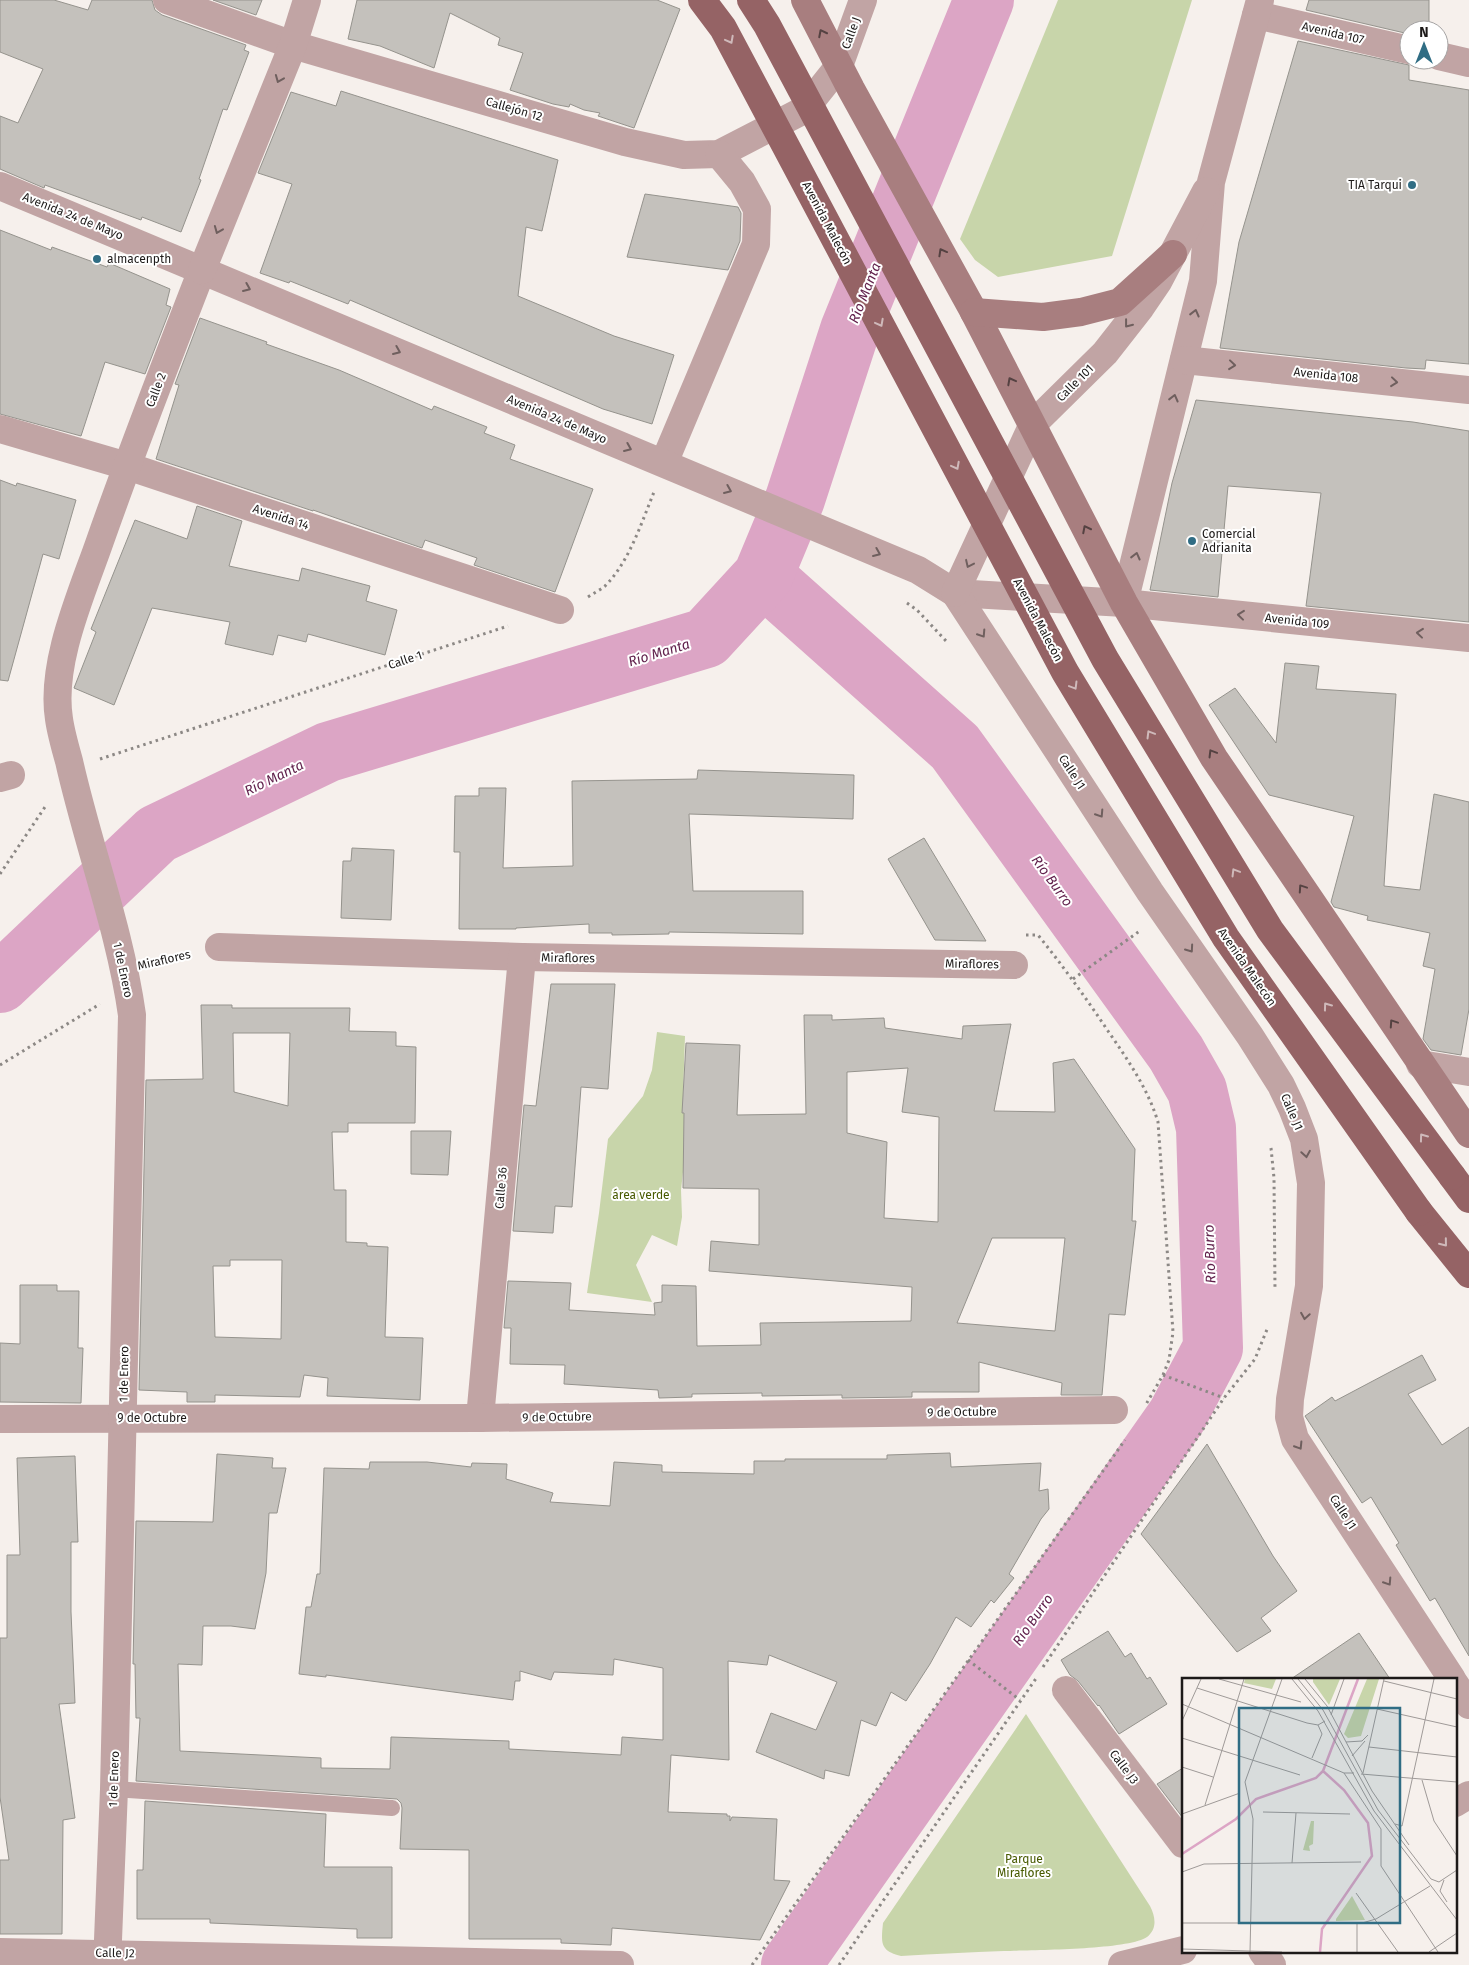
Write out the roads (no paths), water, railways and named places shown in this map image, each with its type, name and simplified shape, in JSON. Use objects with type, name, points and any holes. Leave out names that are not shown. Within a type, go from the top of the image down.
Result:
[{"type":"main road","name":"Avenida Malecón","points":[[702,0],[724,28],[1065,672],[1226,938],[1420,1212],[1469,1274]]},
{"type":"main road","points":[[751,0],[767,25],[1105,659],[1270,930],[1469,1199]]},
{"type":"main road","points":[[805,0],[845,78],[970,303],[1124,604],[1214,758],[1469,1134]]},
{"type":"main road","points":[[970,303],[1043,317],[1081,312],[1120,302],[1173,254]]},
{"type":"street","name":"Callejón 12","points":[[167,0],[293,45],[625,142],[684,155],[719,154],[804,110],[845,78]]},
{"type":"street","name":"Calle 2","points":[[73,779],[59,718],[58,680],[71,622],[127,466],[202,270],[293,45],[307,0]]},
{"type":"street","name":"Calle J","points":[[845,78],[862,0]]},
{"type":"street","name":"Avenida 107","points":[[1258,8],[1399,47]]},
{"type":"street","name":"Calle 101","points":[[1124,604],[1203,281],[1210,182],[1258,8]]},
{"type":"street","points":[[1449,58],[1469,63]]},
{"type":"street","points":[[674,467],[756,244],[757,209],[742,182],[719,154]]},
{"type":"street","name":"Calle 101","points":[[955,593],[1033,424],[1105,353],[1141,307],[1158,282],[1210,182]]},
{"type":"street","name":"Avenida 24 de Mayo","points":[[0,186],[918,570],[955,593],[1124,604]]},
{"type":"street","name":"Avenida 108","points":[[1184,360],[1469,390]]},
{"type":"street","name":"Avenida 14","points":[[0,429],[127,466],[560,610]]},
{"type":"street","name":"Calle J1","points":[[955,593],[1150,892],[1250,1036],[1281,1085],[1292,1108],[1304,1139],[1311,1183],[1309,1286],[1290,1399],[1289,1417],[1295,1440],[1451,1678]]},
{"type":"street","name":"Avenida 109","points":[[1124,604],[1469,638]]},
{"type":"street","name":"1 de Enero","points":[[73,779],[123,968],[132,1015],[114,1789],[107,1959]]},
{"type":"street","name":"Miraflores","points":[[218,947],[522,957],[1014,965]]},
{"type":"street","name":"Calle 36","points":[[480,1418],[522,957]]},
{"type":"street","points":[[1420,1064],[1469,1072]]},
{"type":"street","name":"9 de Octubre","points":[[0,1419],[480,1418],[1114,1410]]},
{"type":"street","points":[[1456,1686],[1469,1705]]},
{"type":"street","name":"Calle J3","points":[[1066,1690],[1182,1843]]},
{"type":"street","points":[[1456,1802],[1469,1795]]},
{"type":"street","points":[[1122,1965],[1182,1950]]},
{"type":"street","name":"Calle J2","points":[[0,1952],[107,1959],[620,1965]]},
{"type":"street","points":[[1263,1952],[1272,1965]]},
{"type":"lane","points":[[114,1789],[392,1808]]},
{"type":"waterway","name":"Río Manta","points":[[0,983],[157,834],[328,752],[706,638],[763,576],[795,499],[850,330],[984,0]]},
{"type":"waterway","name":"Río Burro","points":[[763,576],[955,747],[1176,1053],[1197,1090],[1206,1128],[1213,1348],[1177,1416],[791,1965]]},
{"type":"place","name":"TIA Tarqui","points":[[1412,185]]},
{"type":"place","name":"almacenpth","points":[[97,259]]},
{"type":"place","name":"Comercial Adrianita","points":[[1192,541]]},
{"type":"park label","name":"área verde","points":[[641,1195]]},
{"type":"park label","name":"Parque Miraflores","points":[[1024,1866]]}]
